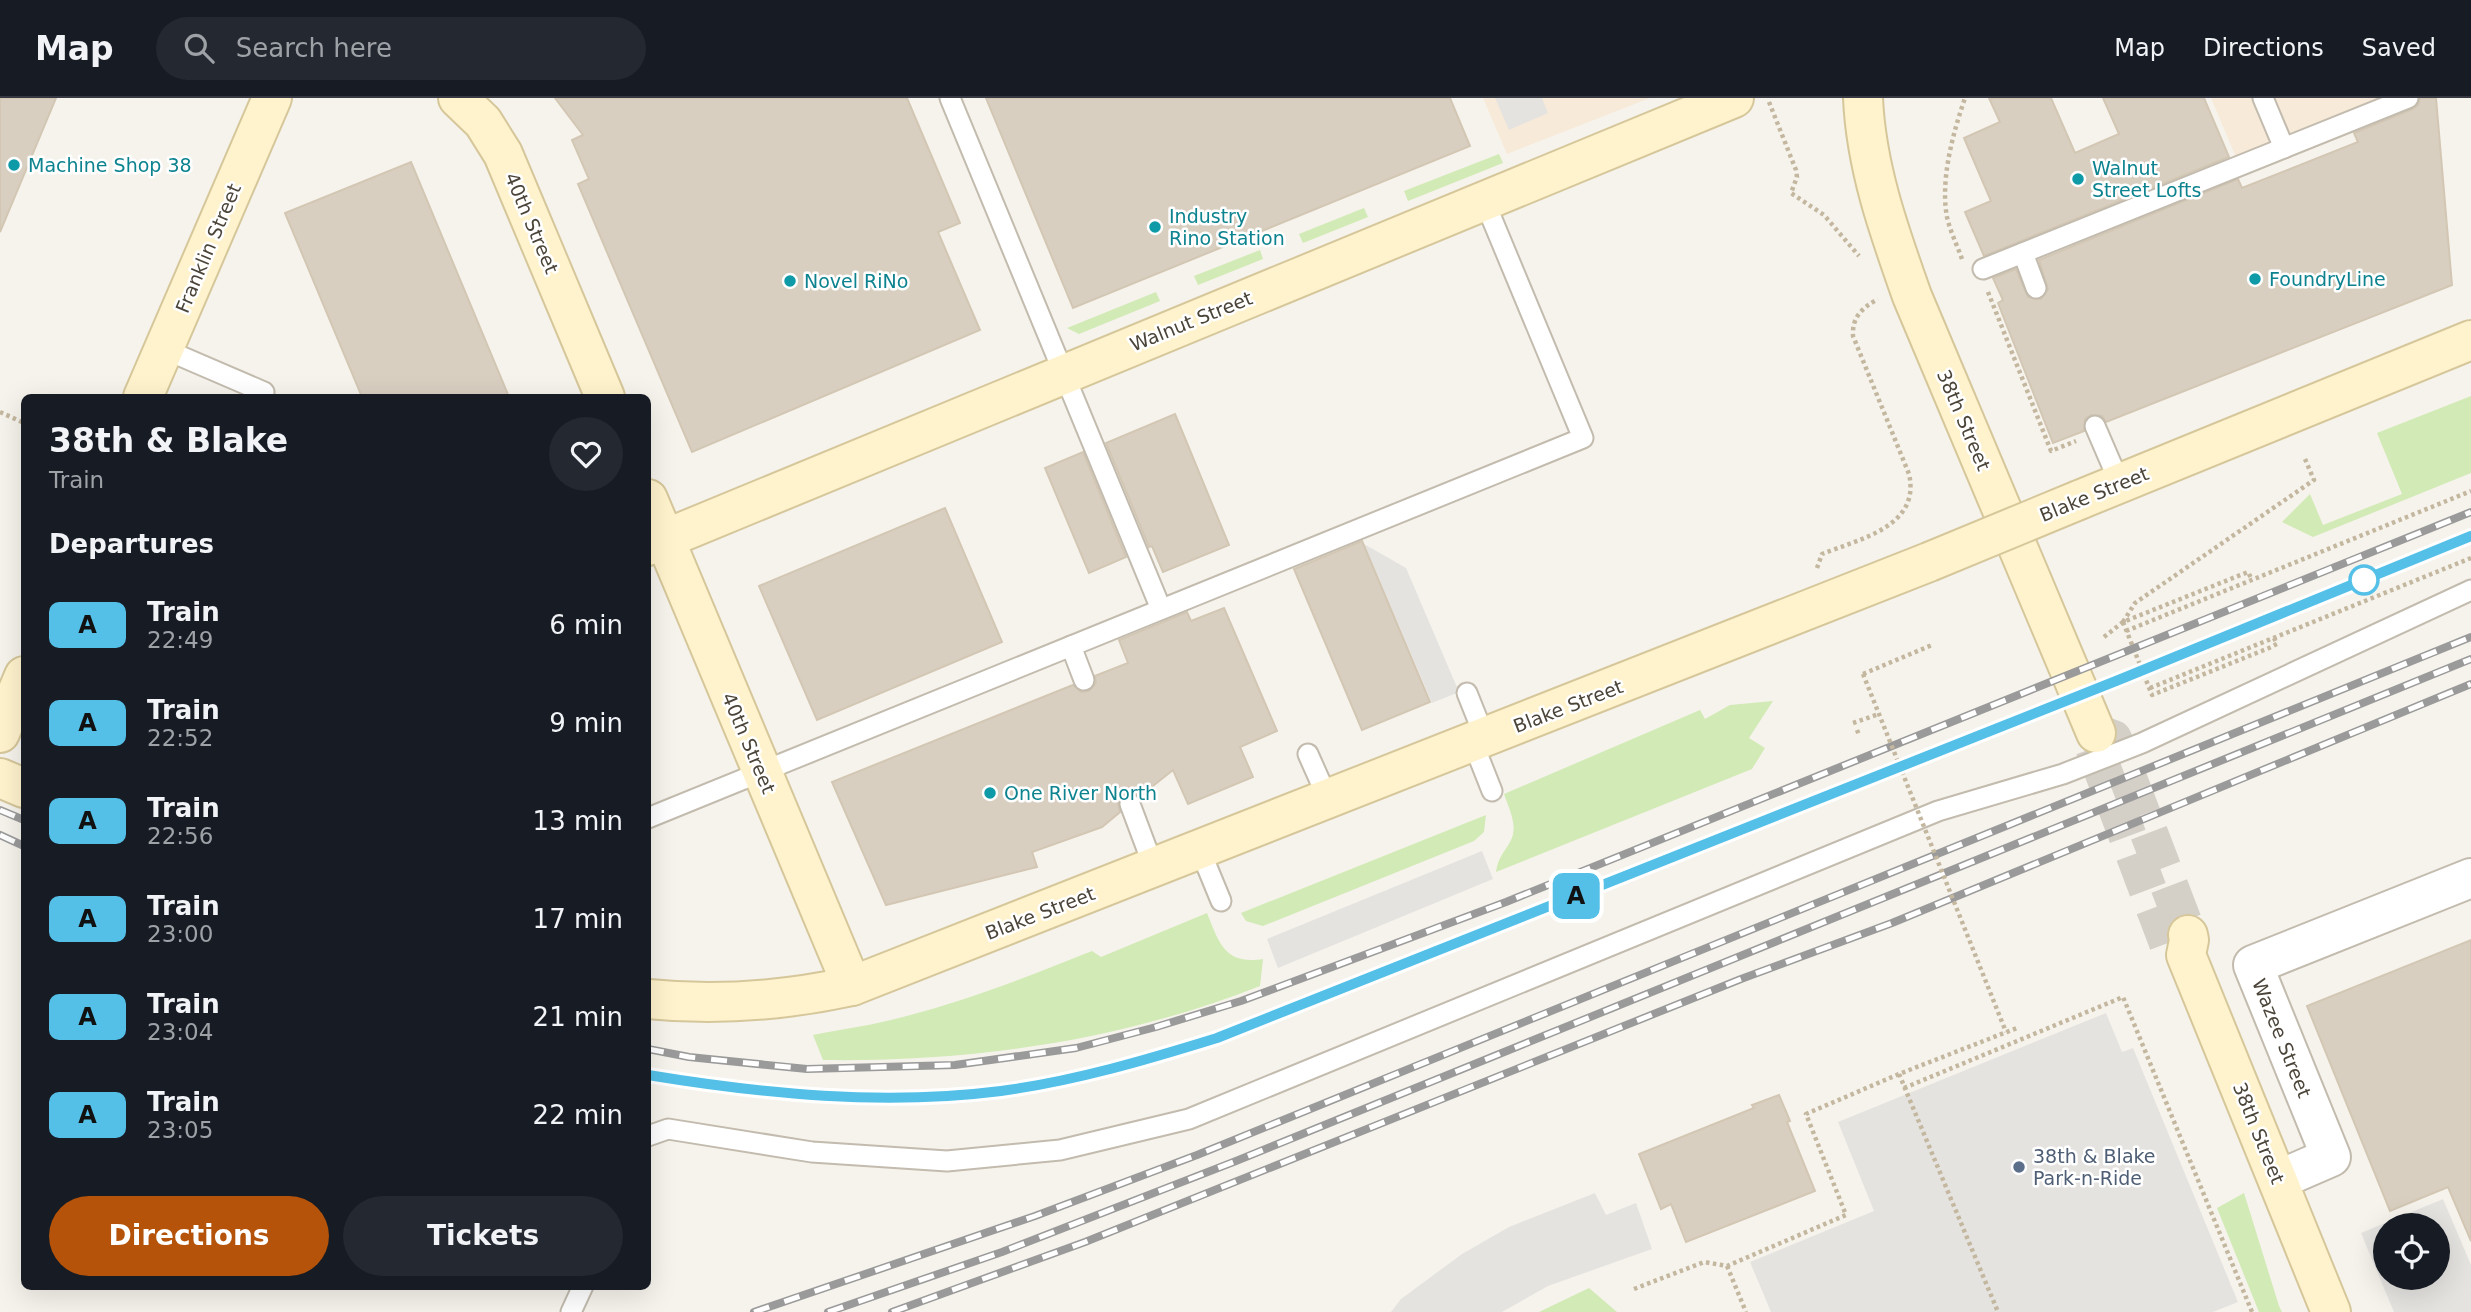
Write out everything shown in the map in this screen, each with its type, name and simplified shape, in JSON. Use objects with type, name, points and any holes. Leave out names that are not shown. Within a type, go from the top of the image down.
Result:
[{"type":"street","name":"Franklin Street","points":[[145,394],[272,98]]},
{"type":"street","name":"40th Street","points":[[458,98],[483,122],[503,154],[604,394]]},
{"type":"street","name":"Walnut Street","points":[[656,542],[1734,98]]},
{"type":"street","name":"38th Street","points":[[1863,98],[1866,139],[1886,223],[1912,296],[2096,733]]},
{"type":"street","name":"Blake Street","points":[[651,999],[750,1003],[802,997],[852,986],[1929,562],[2471,340]]},
{"type":"street","name":"40th Street","points":[[651,515],[656,542],[762,772],[852,986]]},
{"type":"street","points":[[0,733],[21,683]]},
{"type":"street","points":[[0,769],[21,767]]},
{"type":"street","points":[[0,778],[21,787]]},
{"type":"street","name":"Wazee Street","points":[[2278,1180],[2331,1157],[2253,965],[2471,878]]},
{"type":"street","name":"38th Street","points":[[2180,944],[2331,1312]]},
{"type":"lane","points":[[950,98],[1161,609]]},
{"type":"lane","points":[[2263,98],[2284,148]]},
{"type":"lane","points":[[1985,278],[2023,253],[2408,98]]},
{"type":"lane","points":[[651,817],[1583,438],[1484,200]]},
{"type":"lane","points":[[2023,253],[2036,288]]},
{"type":"lane","points":[[164,349],[264,392],[263,394]]},
{"type":"lane","points":[[2095,426],[2120,484]]},
{"type":"lane","points":[[651,1135],[668,1129],[812,1152],[947,1161],[1060,1150],[1189,1119],[1938,811],[2063,774],[2143,743],[2471,590]]},
{"type":"lane","points":[[1071,646],[1084,680]]},
{"type":"lane","points":[[1467,694],[1492,791]]},
{"type":"lane","points":[[1308,754],[1328,799]]},
{"type":"lane","points":[[1130,804],[1154,868]]},
{"type":"lane","points":[[1199,850],[1221,901]]},
{"type":"lane","points":[[571,1312],[581,1290]]},
{"type":"path","points":[[1768,98],[1796,170],[1797,177],[1791,193]]},
{"type":"path","points":[[1963,262],[1947,217],[1946,190],[1950,158],[1965,98]]},
{"type":"path","points":[[1985,278],[2051,451],[2076,441],[2080,451]]},
{"type":"path","points":[[1816,570],[1822,554],[1899,519],[1909,498],[1909,474],[1853,336],[1858,313],[1882,298]]},
{"type":"path","points":[[0,412],[21,422]]},
{"type":"path","points":[[2123,622],[2135,603],[2314,480],[2305,459]]},
{"type":"path","points":[[2126,631],[2471,491]]},
{"type":"path","points":[[2123,622],[2152,695],[2277,644],[2274,638],[2471,558]]},
{"type":"path","points":[[2104,637],[2123,622],[2248,572],[2252,580]]},
{"type":"path","points":[[1932,645],[1863,674],[2006,1032]]},
{"type":"path","points":[[1853,723],[1879,714]]},
{"type":"path","points":[[1904,1088],[2123,997],[2252,1312]]},
{"type":"path","points":[[1634,1289],[1704,1262],[1727,1266],[1846,1215],[1806,1114],[1899,1073],[2017,1028]]},
{"type":"path","points":[[1899,1073],[1998,1312]]},
{"type":"path","points":[[1727,1266],[1746,1312]]},
{"type":"shaded area","points":[[1483,98],[1650,98],[1507,154]]},
{"type":"shaded area","points":[[1495,98],[1542,98],[1548,113],[1509,130]]},
{"type":"shaded area","points":[[2211,98],[2389,98],[2238,162]]},
{"type":"shaded area","points":[[1364,544],[1406,568],[1459,692],[1432,703]]},
{"type":"shaded area","points":[[1482,851],[1493,879],[1278,968],[1267,939]]},
{"type":"shaded area","name":"38th & Blake Park-n-Ride","points":[[2106,1013],[2122,1052],[2133,1048],[2238,1302],[2213,1312],[1771,1312],[1750,1262],[1874,1211],[1838,1122]]},
{"type":"shaded area","points":[[1595,1193],[1606,1215],[1636,1203],[1652,1249],[1548,1286],[1502,1312],[1391,1312],[1401,1299],[1462,1254],[1509,1227]]},
{"type":"shaded area","points":[[2443,1199],[2449,1213],[2409,1213]]},
{"type":"shaded area","points":[[2450,1216],[2471,1265],[2471,1312],[2394,1312],[2385,1290],[2450,1290]]},
{"type":"shaded area","points":[[2373,1228],[2373,1262],[2361,1233]]},
{"type":"green space","points":[[1499,154],[1503,163],[1408,201],[1404,191]]},
{"type":"green space","points":[[1364,208],[1368,217],[1303,243],[1299,234]]},
{"type":"green space","points":[[1260,250],[1263,259],[1198,285],[1194,276]]},
{"type":"green space","points":[[1156,292],[1160,301],[1079,334],[1067,328]]},
{"type":"green space","points":[[2471,396],[2471,473],[2313,537],[2282,522],[2310,494],[2323,525],[2402,494],[2377,433]]},
{"type":"green space","points":[[1773,701],[1749,738],[1765,748],[1752,769],[1496,872],[1514,830],[1504,794],[1700,710],[1705,719],[1730,705]]},
{"type":"green space","points":[[1486,815],[1484,832],[1474,841],[1263,926],[1246,921],[1241,913]]},
{"type":"green space","points":[[1207,913],[1225,950],[1240,959],[1263,959],[1260,986],[1154,1021],[1100,1034],[990,1052],[879,1060],[823,1060],[813,1035],[881,1022],[951,1003],[1092,951],[1101,957]]},
{"type":"green space","points":[[2244,1193],[2282,1312],[2259,1312],[2217,1208]]},
{"type":"green space","points":[[1589,1288],[1617,1312],[1539,1312]]},
{"type":"building","name":"Machine Shop 38","points":[[0,98],[56,98],[0,232]]},
{"type":"building","name":"Novel RiNo","points":[[555,98],[907,98],[960,223],[938,232],[980,330],[692,452],[578,184],[589,179],[572,140],[583,135]]},
{"type":"building","name":"Industry Rino Station","points":[[986,98],[1450,98],[1470,146],[1073,308]]},
{"type":"building","name":"Walnut Street Lofts","points":[[1989,98],[2051,98],[2075,153],[2119,134],[2103,98],[2204,98],[2229,157],[1984,256],[1965,212],[1991,201],[1964,138],[2000,122]]},
{"type":"building","name":"FoundryLine","points":[[2420,98],[2436,98],[2452,285],[2106,422],[2102,416],[2091,415],[2085,419],[2084,431],[2053,443],[1998,303],[2003,300],[1993,278],[2016,269],[2028,297],[2041,299],[2048,289],[2039,260],[2238,179],[2242,188],[2358,142],[2354,133],[2413,109]]},
{"type":"building","points":[[411,162],[508,394],[361,394],[285,213]]},
{"type":"building","points":[[1175,414],[1229,545],[1163,572],[1152,546],[1149,547],[1106,443]]},
{"type":"building","points":[[1083,452],[1126,557],[1089,573],[1045,468]]},
{"type":"building","points":[[945,508],[1002,642],[817,720],[759,586]]},
{"type":"building","points":[[1362,541],[1430,702],[1362,730],[1294,569]]},
{"type":"building","name":"One River North","points":[[1224,608],[1277,731],[1240,747],[1253,777],[1188,804],[1173,770],[1139,797],[1131,792],[1121,796],[1118,803],[1120,812],[1102,827],[1032,852],[1037,867],[886,905],[832,782],[1073,685],[1081,692],[1089,691],[1096,683],[1095,676],[1128,663],[1119,640],[1187,612],[1191,621]]},
{"type":"building","points":[[2471,940],[2471,1241],[2448,1187],[2390,1211],[2307,1006]]},
{"type":"building","points":[[1779,1095],[1815,1191],[1686,1242],[1671,1204],[1661,1209],[1639,1154],[1754,1108],[1752,1105]]},
{"type":"tunnel","points":[[2168,943],[2094,747],[2096,733],[2113,739],[2188,935]]},
{"type":"railway","points":[[651,1050],[689,1057],[807,1069],[955,1065],[1076,1048],[1156,1027],[1241,1001],[1506,902],[2471,512]]},
{"type":"railway","points":[[651,1075],[780,1093],[912,1098],[1029,1087],[1083,1076],[1164,1054],[1217,1038],[2121,679],[2471,536]]},
{"type":"railway","points":[[754,1312],[1035,1216],[1197,1155],[2471,637]]},
{"type":"railway","points":[[828,1312],[1002,1252],[1236,1161],[2471,659]]},
{"type":"railway","points":[[892,1312],[1085,1242],[1741,979],[1892,923],[2471,684]]},
{"type":"railway","points":[[0,810],[21,819]]},
{"type":"railway","points":[[0,835],[21,845]]},
{"type":"train","name":"A","points":[[651,1076],[819,1097],[915,1098],[1037,1085],[1151,1059],[1217,1038],[2121,679],[2471,536]]},
{"type":"place","name":"Machine Shop 38","points":[[14,165]]},
{"type":"place","name":"Walnut Street Lofts","points":[[2078,179]]},
{"type":"place","name":"Industry Rino Station","points":[[1155,227]]},
{"type":"place","name":"FoundryLine","points":[[2255,279]]},
{"type":"place","name":"Novel RiNo","points":[[790,281]]},
{"type":"place","name":"One River North","points":[[990,793]]},
{"type":"place","name":"38th & Blake Park-n-Ride","points":[[2019,1167]]}]
